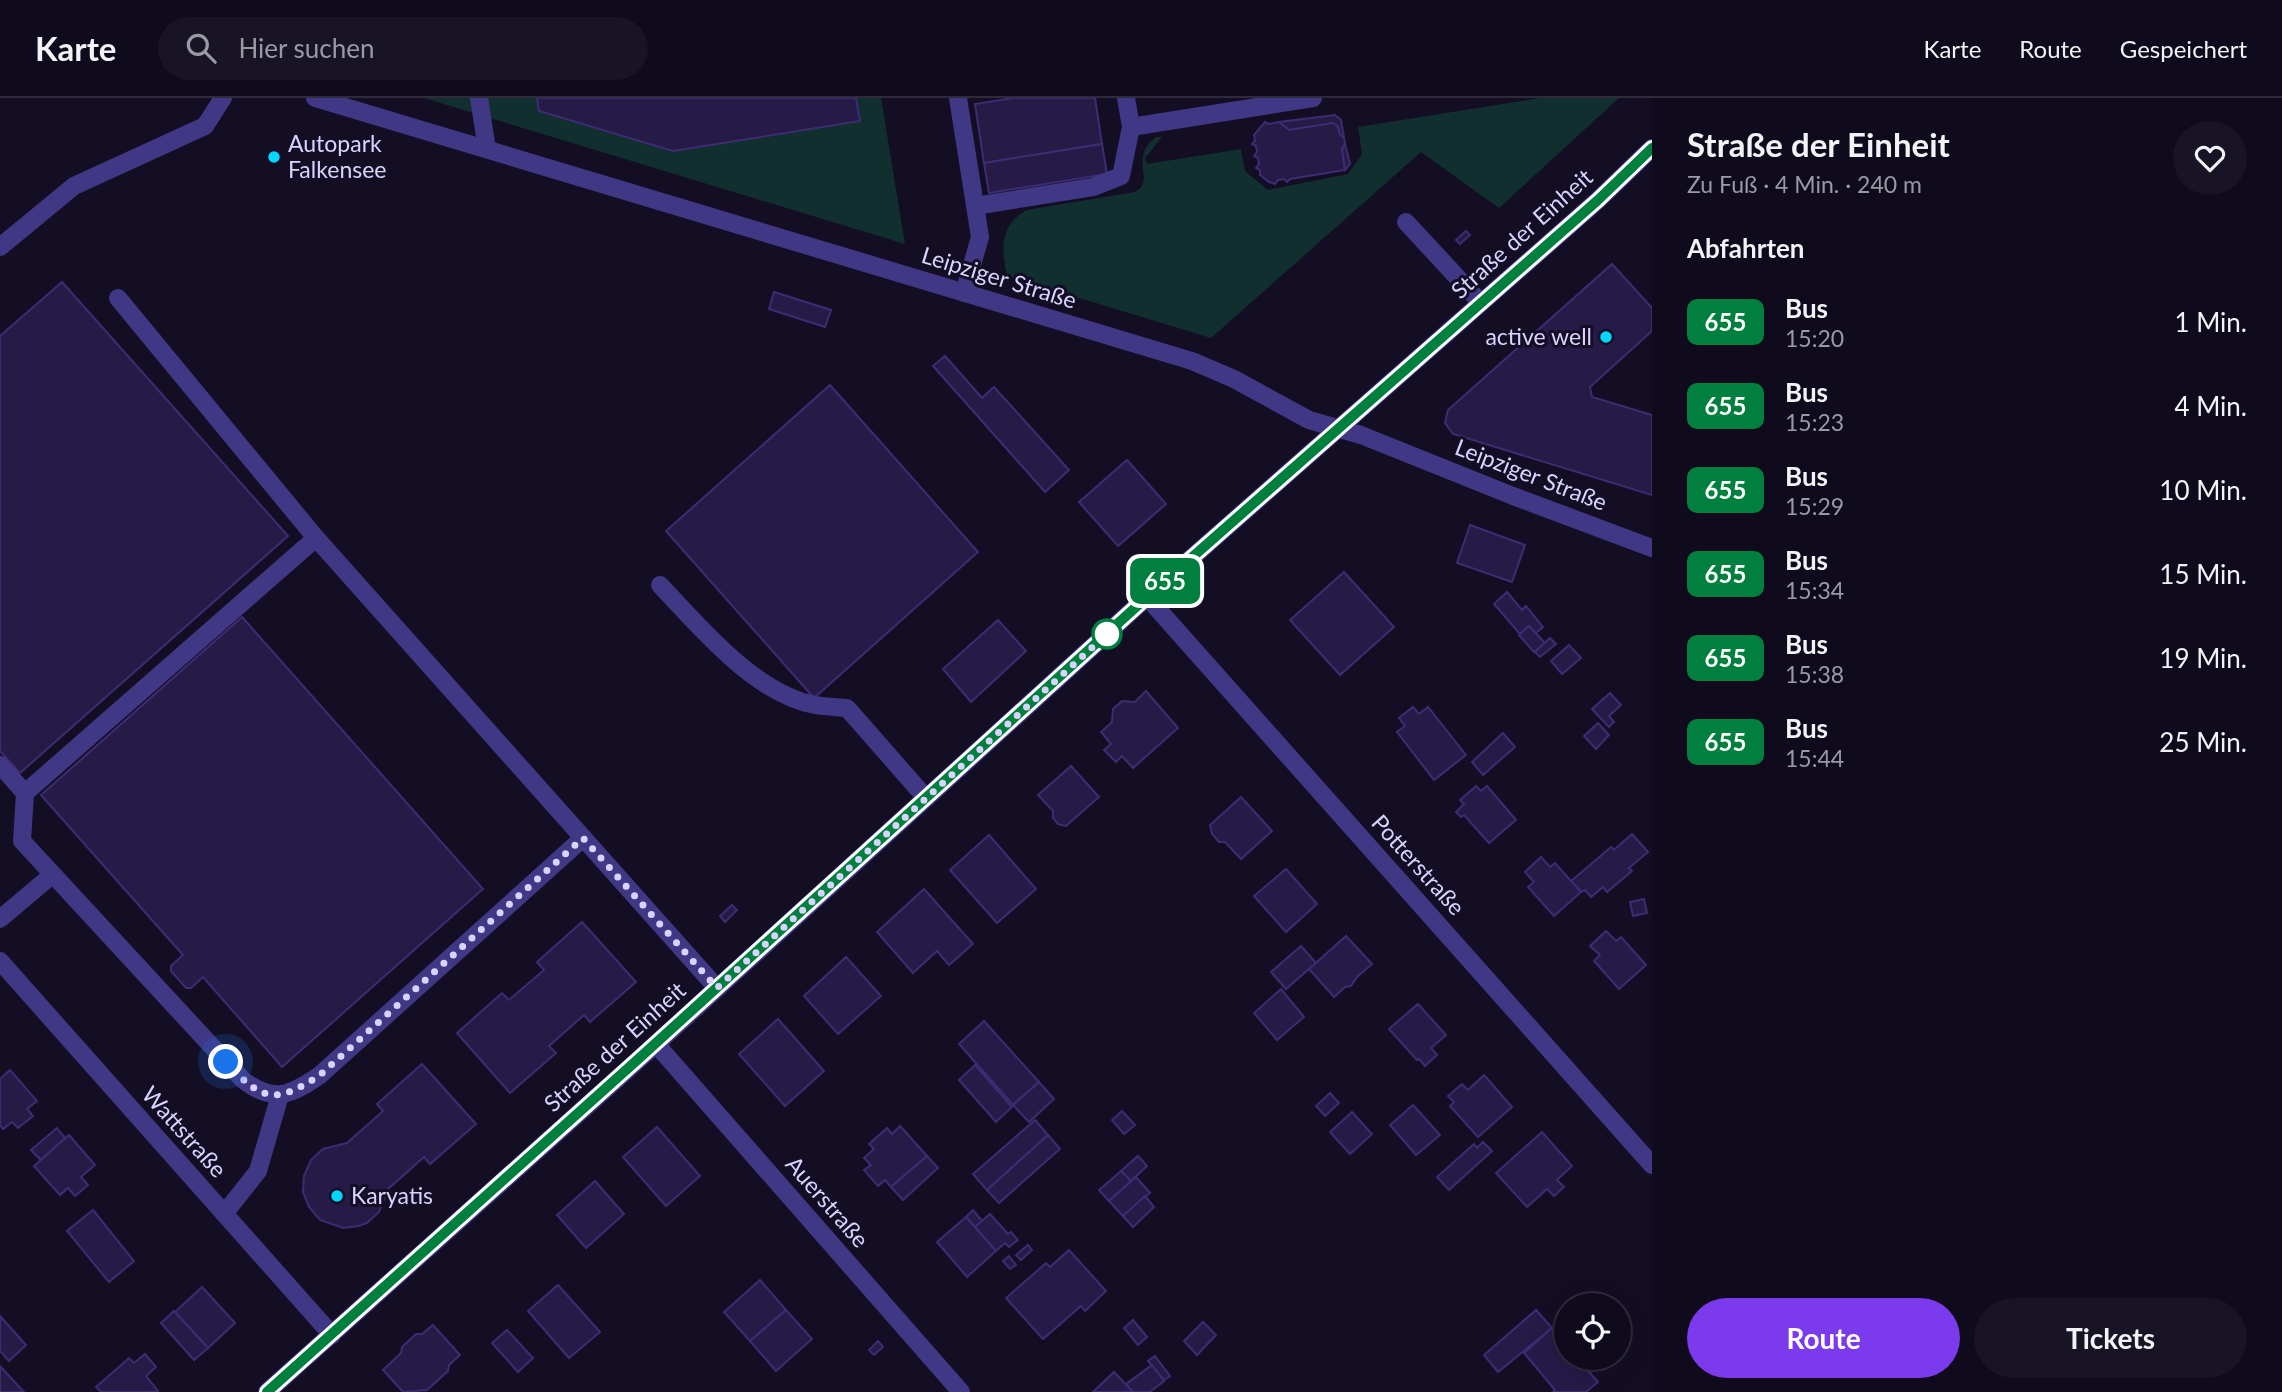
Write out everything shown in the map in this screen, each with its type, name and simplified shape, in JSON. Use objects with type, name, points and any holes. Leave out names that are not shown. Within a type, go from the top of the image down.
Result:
[{"type":"street","points":[[0,247],[74,186],[205,126],[223,98]]},
{"type":"street","name":"Leipziger Straße","points":[[315,98],[1192,361],[1234,379],[1308,420],[1361,435],[1652,548]]},
{"type":"street","points":[[479,98],[487,149]]},
{"type":"street","points":[[958,98],[980,237],[964,293]]},
{"type":"street","points":[[975,206],[1093,187],[1121,176],[1132,127],[1126,98]]},
{"type":"street","points":[[1132,127],[1313,98]]},
{"type":"street","name":"Straße der Einheit","points":[[267,1392],[656,1044],[1147,597],[1598,200],[1652,148]]},
{"type":"street","points":[[1406,222],[1481,303]]},
{"type":"street","points":[[118,298],[316,538],[717,988]]},
{"type":"street","points":[[316,538],[25,793],[22,841],[52,875],[243,1080],[259,1093],[280,1095],[300,1088],[320,1075],[583,838]]},
{"type":"street","points":[[660,585],[723,651],[751,675],[789,696],[814,705],[847,708],[926,799]]},
{"type":"street","name":"Potterstraße","points":[[1147,597],[1652,1166]]},
{"type":"street","points":[[0,765],[25,793]]},
{"type":"street","points":[[0,919],[52,875]]},
{"type":"street","name":"Wattstraße","points":[[0,961],[332,1335]]},
{"type":"street","name":"Auerstraße","points":[[656,1044],[961,1392]]},
{"type":"street","points":[[224,1214],[258,1171],[280,1095]]},
{"type":"green space","points":[[424,98],[881,98],[905,244]]},
{"type":"green space","points":[[1540,98],[1619,98],[1499,208],[1421,152],[1211,338],[1007,276],[1004,239],[1011,223],[1018,216],[1027,210],[1135,192],[1143,181],[1144,153],[1156,137],[1162,137],[1145,158],[1147,164],[1241,149],[1245,171],[1268,190],[1348,174],[1362,154],[1358,127]]},
{"type":"building","points":[[537,98],[856,98],[860,121],[673,151],[539,111]]},
{"type":"building","points":[[1013,98],[1095,98],[1102,144],[984,163],[975,104]]},
{"type":"building","points":[[1335,115],[1341,120],[1344,138],[1333,123],[1289,130],[1279,122]]},
{"type":"building","points":[[1265,122],[1279,122],[1289,130],[1333,123],[1344,138],[1342,149],[1345,170],[1290,179],[1287,182],[1284,179],[1278,180],[1275,184],[1269,182],[1256,168],[1259,164],[1258,158],[1254,156],[1257,152],[1256,146],[1252,144],[1255,141],[1254,135]]},
{"type":"building","points":[[1102,144],[1107,174],[989,193],[984,163]]},
{"type":"building","points":[[1345,144],[1350,164],[1345,170],[1342,149]]},
{"type":"building","points":[[1466,231],[1470,235],[1460,244],[1456,240]]},
{"type":"building","points":[[1612,264],[1652,308],[1652,331],[1590,387],[1592,397],[1652,415],[1652,495],[1453,434],[1445,423],[1448,410]]},
{"type":"building","points":[[62,282],[288,536],[20,773],[0,751],[0,336]]},
{"type":"building","points":[[774,292],[831,310],[825,327],[769,309]]},
{"type":"building","points":[[945,356],[982,398],[994,387],[1069,470],[1045,492],[933,366]]},
{"type":"building","points":[[830,385],[978,552],[814,698],[666,531]]},
{"type":"building","points":[[1127,460],[1166,504],[1118,546],[1079,502]]},
{"type":"building","points":[[1470,525],[1525,545],[1512,582],[1457,563]]},
{"type":"building","points":[[1344,572],[1394,627],[1340,675],[1290,620]]},
{"type":"building","points":[[1507,592],[1522,610],[1526,606],[1543,627],[1536,633],[1529,626],[1520,634],[1494,604]]},
{"type":"building","points":[[242,617],[483,889],[282,1067],[203,977],[191,988],[186,988],[171,971],[171,966],[183,955],[41,795]]},
{"type":"building","points":[[998,620],[1026,651],[971,702],[943,669]]},
{"type":"building","points":[[1529,626],[1545,643],[1534,652],[1519,635]]},
{"type":"building","points":[[1550,638],[1556,644],[1540,657],[1535,652]]},
{"type":"building","points":[[1569,645],[1581,658],[1562,674],[1551,661]]},
{"type":"building","points":[[1146,691],[1178,728],[1133,768],[1122,756],[1116,762],[1104,750],[1111,744],[1101,732],[1112,722],[1113,709],[1122,701],[1135,702]]},
{"type":"building","points":[[1610,693],[1621,705],[1609,716],[1614,722],[1609,727],[1592,709]]},
{"type":"building","points":[[1413,707],[1419,714],[1428,707],[1466,755],[1434,780],[1397,732],[1405,726],[1399,718]]},
{"type":"building","points":[[1598,723],[1609,735],[1596,749],[1584,736]]},
{"type":"building","points":[[1503,733],[1515,747],[1483,775],[1472,762]]},
{"type":"building","points":[[1071,766],[1099,797],[1066,826],[1058,824],[1053,818],[1053,811],[1038,795]]},
{"type":"building","points":[[1476,786],[1481,791],[1487,786],[1516,820],[1489,843],[1464,815],[1461,817],[1456,812],[1464,804],[1460,800]]},
{"type":"building","points":[[1241,797],[1272,831],[1241,859],[1225,842],[1219,842],[1212,834],[1210,825]]},
{"type":"building","points":[[1632,834],[1648,852],[1629,868],[1632,871],[1607,892],[1603,887],[1591,897],[1585,890],[1581,892],[1571,881],[1611,847],[1614,850]]},
{"type":"building","points":[[989,835],[1036,889],[997,923],[950,870]]},
{"type":"building","points":[[1541,857],[1550,867],[1555,863],[1581,892],[1554,916],[1528,887],[1534,882],[1525,872]]},
{"type":"building","points":[[1286,869],[1317,904],[1286,932],[1254,896]]},
{"type":"building","points":[[924,889],[973,944],[949,965],[937,951],[913,973],[877,932]]},
{"type":"building","points":[[1644,899],[1647,913],[1633,916],[1630,902]]},
{"type":"building","points":[[732,905],[737,910],[725,922],[720,916]]},
{"type":"building","points":[[582,922],[636,982],[590,1022],[584,1015],[549,1046],[556,1053],[510,1093],[457,1033],[502,993],[509,1000],[544,970],[537,962]]},
{"type":"building","points":[[1606,931],[1616,941],[1621,937],[1646,965],[1619,989],[1594,961],[1600,955],[1590,946]]},
{"type":"building","points":[[1346,936],[1372,964],[1351,986],[1345,987],[1334,997],[1309,969]]},
{"type":"building","points":[[1301,946],[1316,963],[1286,989],[1271,972]]},
{"type":"building","points":[[846,957],[881,996],[838,1034],[804,996]]},
{"type":"building","points":[[1281,989],[1304,1017],[1277,1040],[1254,1013]]},
{"type":"building","points":[[1418,1004],[1446,1035],[1431,1048],[1437,1055],[1425,1066],[1389,1029]]},
{"type":"building","points":[[778,1019],[824,1071],[785,1106],[739,1054]]},
{"type":"building","points":[[984,1021],[1039,1082],[1013,1105],[959,1044]]},
{"type":"building","points":[[422,1064],[476,1124],[430,1164],[424,1157],[388,1189],[379,1212],[367,1223],[343,1228],[320,1220],[309,1207],[303,1192],[304,1176],[311,1160],[323,1149],[347,1143],[383,1111],[377,1104]]},
{"type":"building","points":[[975,1065],[1012,1107],[996,1122],[959,1080]]},
{"type":"building","points":[[10,1070],[37,1101],[27,1109],[33,1116],[18,1128],[12,1122],[3,1129],[0,1125],[0,1079]]},
{"type":"building","points":[[1484,1075],[1512,1107],[1478,1137],[1450,1106],[1454,1102],[1448,1096],[1462,1084],[1468,1090]]},
{"type":"building","points":[[1039,1082],[1054,1099],[1029,1122],[1013,1105]]},
{"type":"building","points":[[1330,1093],[1339,1103],[1325,1116],[1316,1106]]},
{"type":"building","points":[[1413,1105],[1440,1135],[1416,1155],[1390,1125]]},
{"type":"building","points":[[1122,1111],[1135,1125],[1124,1134],[1112,1120]]},
{"type":"building","points":[[1352,1112],[1372,1134],[1350,1154],[1330,1132]]},
{"type":"building","points":[[1035,1120],[1048,1135],[987,1190],[973,1174]]},
{"type":"building","points":[[900,1126],[927,1156],[891,1187],[885,1180],[878,1186],[864,1170],[871,1165],[864,1158],[874,1149],[869,1144],[887,1128],[892,1134]]},
{"type":"building","points":[[657,1127],[700,1176],[666,1206],[623,1157]]},
{"type":"building","points":[[57,1128],[65,1138],[41,1160],[31,1150]]},
{"type":"building","points":[[1542,1132],[1572,1166],[1557,1180],[1564,1187],[1554,1196],[1547,1189],[1527,1207],[1496,1173]]},
{"type":"building","points":[[69,1135],[95,1165],[81,1177],[88,1185],[75,1196],[68,1188],[60,1195],[34,1166]]},
{"type":"building","points":[[1048,1135],[1060,1149],[999,1203],[987,1190]]},
{"type":"building","points":[[1483,1142],[1492,1151],[1449,1190],[1437,1177],[1474,1144],[1477,1148]]},
{"type":"building","points":[[927,1156],[938,1168],[903,1200],[891,1187]]},
{"type":"building","points":[[1138,1156],[1147,1166],[1131,1181],[1121,1171]]},
{"type":"building","points":[[1121,1171],[1131,1181],[1109,1201],[1099,1190]]},
{"type":"building","points":[[1136,1177],[1150,1193],[1123,1216],[1109,1201]]},
{"type":"building","points":[[595,1181],[624,1214],[586,1248],[557,1215]]},
{"type":"building","points":[[1145,1196],[1154,1207],[1133,1227],[1123,1216]]},
{"type":"building","points":[[93,1210],[134,1261],[109,1282],[67,1231]]},
{"type":"building","points":[[973,1210],[982,1221],[975,1227],[966,1217]]},
{"type":"building","points":[[990,1214],[1008,1234],[1011,1232],[1018,1240],[1009,1247],[1005,1243],[996,1251],[975,1227]]},
{"type":"building","points":[[966,1217],[996,1251],[967,1277],[937,1242]]},
{"type":"building","points":[[1028,1245],[1032,1250],[1021,1260],[1016,1255]]},
{"type":"building","points":[[1069,1250],[1106,1291],[1085,1311],[1081,1306],[1043,1339],[1006,1298],[1046,1263],[1050,1267]]},
{"type":"building","points":[[1009,1256],[1016,1265],[1010,1269],[1003,1261]]},
{"type":"building","points":[[760,1280],[786,1310],[750,1341],[724,1312]]},
{"type":"building","points":[[558,1285],[600,1332],[569,1358],[528,1311]]},
{"type":"building","points":[[202,1287],[235,1323],[208,1348],[175,1312]]},
{"type":"building","points":[[786,1310],[812,1339],[776,1371],[750,1341]]},
{"type":"building","points":[[1536,1310],[1552,1328],[1498,1372],[1484,1355]]},
{"type":"building","points":[[174,1311],[208,1348],[194,1360],[161,1323]]},
{"type":"building","points":[[0,1316],[26,1345],[9,1361],[0,1351]]},
{"type":"building","points":[[1133,1320],[1147,1337],[1138,1345],[1124,1328]]},
{"type":"building","points":[[1203,1322],[1216,1335],[1197,1355],[1184,1341]]},
{"type":"building","points":[[433,1325],[460,1355],[449,1365],[448,1371],[427,1390],[403,1392],[383,1370],[416,1334],[422,1334]]},
{"type":"building","points":[[1552,1328],[1554,1370],[1588,1370],[1598,1382],[1586,1392],[1553,1392],[1555,1390],[1524,1353]]},
{"type":"building","points":[[507,1330],[533,1358],[518,1372],[492,1343]]},
{"type":"building","points":[[878,1341],[883,1347],[874,1355],[869,1350]]},
{"type":"building","points":[[145,1354],[156,1367],[146,1376],[157,1392],[101,1392],[96,1387],[129,1358],[134,1363]]},
{"type":"building","points":[[1155,1356],[1170,1376],[1164,1380],[1148,1361]]},
{"type":"building","points":[[1152,1365],[1164,1381],[1150,1392],[1133,1392],[1126,1384]]},
{"type":"building","points":[[0,1366],[24,1392],[0,1392]]},
{"type":"building","points":[[1114,1372],[1133,1392],[1093,1392]]},
{"type":"bus line","name":"655","points":[[267,1392],[1147,597],[1598,200],[1652,148]]},
{"type":"place","name":"Autopark Falkensee","points":[[274,157]]},
{"type":"place","name":"active well","points":[[1606,337]]},
{"type":"place","name":"Karyatis","points":[[337,1196]]},
{"type":"route","points":[[226,1062],[259,1093],[280,1095],[300,1088],[320,1075],[583,838],[717,988],[1107,634]]}]
